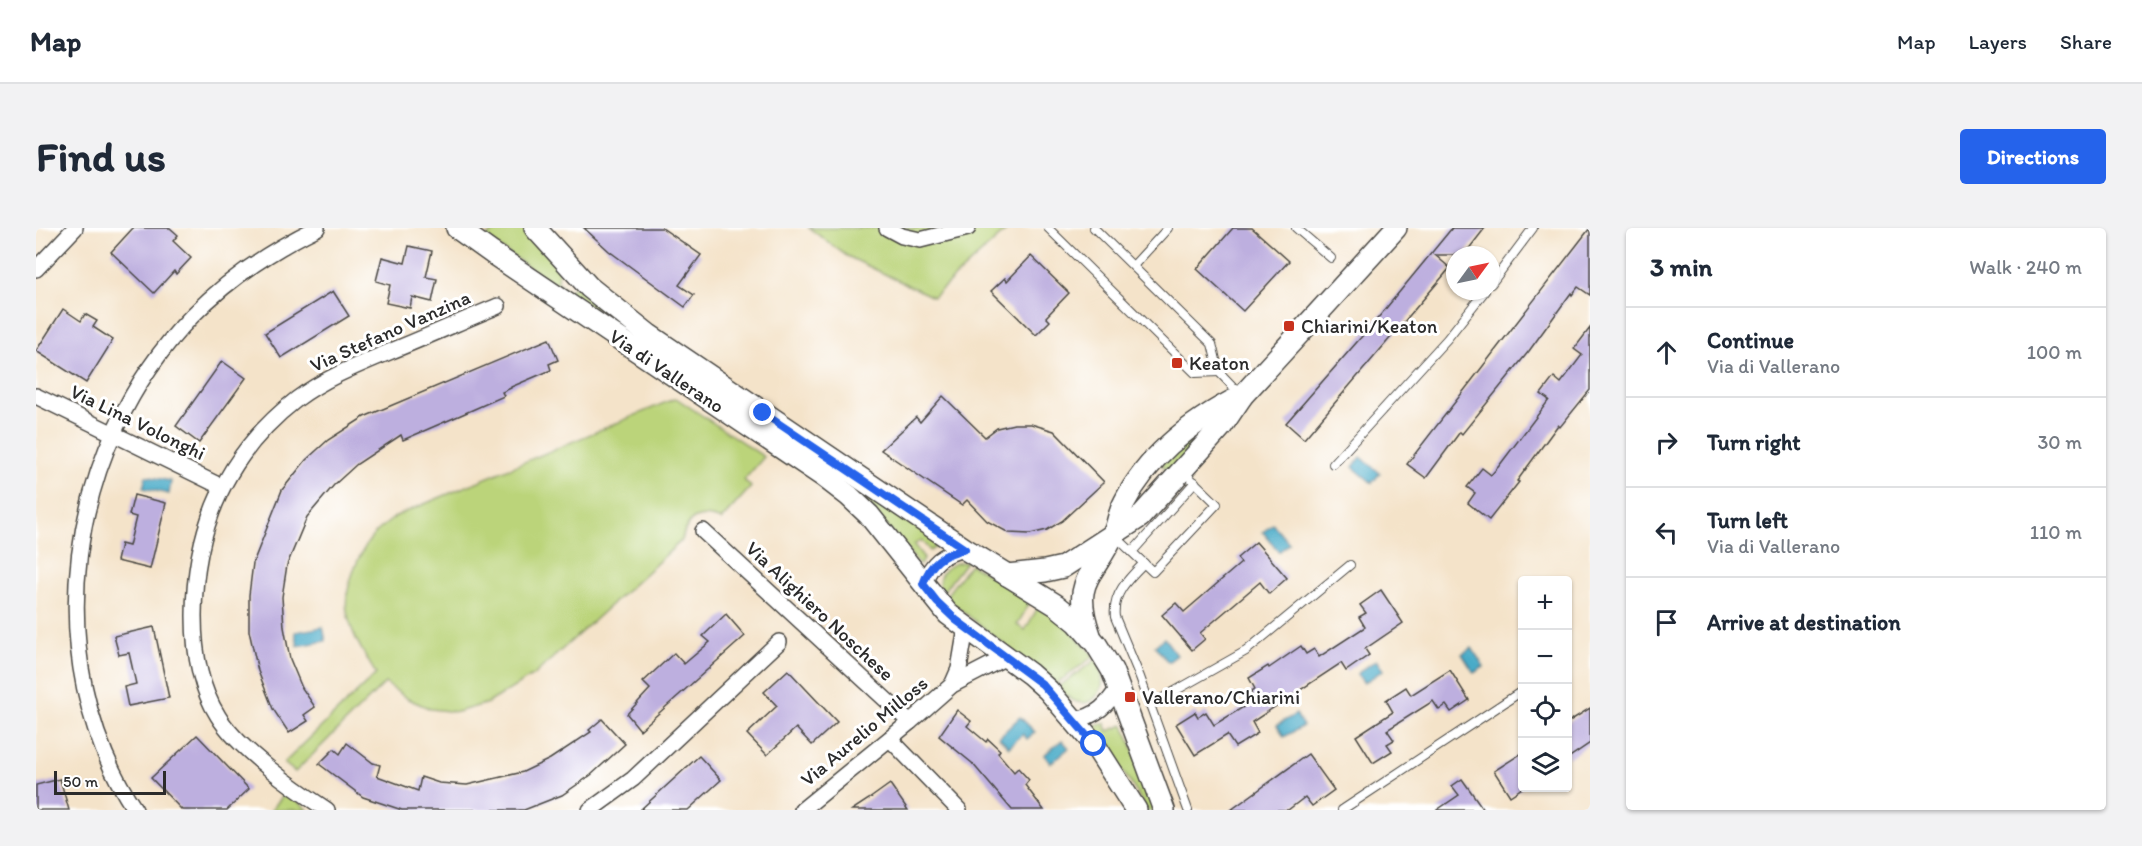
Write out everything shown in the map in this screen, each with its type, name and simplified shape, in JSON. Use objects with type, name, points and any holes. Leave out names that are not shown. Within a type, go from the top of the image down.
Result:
[{"type":"street","points":[[36,269],[75,228]]},
{"type":"street","points":[[135,810],[116,782],[96,744],[84,703],[72,637],[72,584],[79,531],[90,483],[111,433],[145,376],[162,352],[200,308],[255,264],[317,228]]},
{"type":"street","name":"Via di Vallerano","points":[[535,228],[589,287],[640,329],[965,549],[1062,609],[1077,621],[1108,662],[1164,810]]},
{"type":"street","points":[[887,228],[904,232],[920,240],[968,228]]},
{"type":"street","points":[[1091,638],[1082,608],[1082,591],[1088,575],[1113,534],[1124,503],[1150,465],[1174,440],[1208,426],[1242,396],[1396,228]]},
{"type":"street","name":"Via di Vallerano","points":[[468,230],[838,487],[860,506],[948,614],[1042,684],[1075,720],[1105,759],[1136,810]]},
{"type":"street","name":"Via Stefano Vanzina","points":[[327,810],[298,790],[234,737],[216,714],[202,682],[194,627],[196,580],[202,537],[222,487],[266,427],[286,408],[307,392],[341,373],[498,306]]},
{"type":"street","name":"Via Lina Volonghi","points":[[36,396],[222,487]]},
{"type":"street","points":[[1007,575],[1063,567],[1140,517],[1189,476],[1208,426]]},
{"type":"street","name":"Via Alighiero Noschese","points":[[703,531],[910,722]]},
{"type":"street","points":[[923,584],[929,570],[938,560],[951,552],[965,549]]},
{"type":"street","name":"Via Aurelio Milloss","points":[[952,685],[959,669],[966,628]]},
{"type":"street","points":[[590,810],[633,779],[779,642]]},
{"type":"street","name":"Via Aurelio Milloss","points":[[802,810],[952,685],[1006,657]]},
{"type":"street","points":[[1075,720],[1099,712],[1119,687]]},
{"type":"street","points":[[890,739],[959,810]]},
{"type":"lane","points":[[1048,228],[1195,373],[1219,372]]},
{"type":"lane","points":[[1094,228],[1212,344],[1219,372],[1242,396]]},
{"type":"lane","points":[[1133,266],[1168,228]]},
{"type":"lane","points":[[1296,228],[1331,258]]},
{"type":"lane","points":[[1500,272],[1533,228]]},
{"type":"lane","points":[[1334,464],[1447,339],[1478,300]]},
{"type":"lane","points":[[1113,534],[1153,572],[1217,504],[1189,476],[1132,552]]},
{"type":"lane","points":[[1124,503],[1131,513],[1140,517]]},
{"type":"lane","points":[[1144,563],[1119,593],[1114,612],[1188,810]]},
{"type":"lane","points":[[1150,705],[1246,651],[1350,565]]},
{"type":"lane","points":[[1342,810],[1518,694]]},
{"type":"green space","points":[[499,228],[524,228],[559,268],[558,282],[568,291],[575,286],[644,343],[485,238]]},
{"type":"green space","points":[[809,228],[1009,228],[933,297],[847,256]]},
{"type":"green space","points":[[676,398],[764,457],[744,480],[751,487],[721,520],[701,516],[691,521],[682,540],[534,675],[488,703],[457,712],[431,709],[408,699],[385,683],[295,772],[284,763],[376,674],[355,636],[346,603],[357,562],[377,531],[396,516]]},
{"type":"green space","points":[[1207,429],[1171,474],[1161,465],[1179,447]]},
{"type":"green space","points":[[846,480],[941,543],[930,551],[921,540],[914,545],[924,558],[920,565]]},
{"type":"green space","points":[[966,562],[942,593],[939,581],[944,571],[953,564]]},
{"type":"green space","points":[[970,564],[1032,599],[1017,625],[1025,630],[1040,604],[1056,614],[1094,656],[1055,685],[945,597]]},
{"type":"green space","points":[[1097,659],[1103,683],[1099,693],[1090,702],[1072,700],[1058,687]]},
{"type":"green space","points":[[1105,723],[1108,731],[1124,725],[1156,810],[1147,810],[1092,727]]},
{"type":"green space","points":[[286,792],[308,810],[271,810]]},
{"type":"water","points":[[1361,457],[1380,473],[1372,483],[1353,467]]},
{"type":"water","points":[[146,476],[171,481],[169,494],[143,488]]},
{"type":"water","points":[[1273,524],[1289,543],[1279,552],[1263,532]]},
{"type":"water","points":[[323,627],[326,641],[298,646],[295,632]]},
{"type":"water","points":[[1164,638],[1177,655],[1168,662],[1155,646]]},
{"type":"water","points":[[1472,648],[1484,667],[1474,673],[1462,654]]},
{"type":"water","points":[[1376,660],[1383,670],[1364,683],[1357,674]]},
{"type":"water","points":[[1296,714],[1303,726],[1284,737],[1277,725]]},
{"type":"water","points":[[1020,717],[1035,732],[1027,739],[1023,734],[1009,747],[999,737]]},
{"type":"water","points":[[1062,740],[1069,748],[1051,763],[1044,755]]},
{"type":"building","points":[[133,228],[170,228],[178,235],[173,241],[191,258],[176,274],[174,271],[154,293],[111,252]]},
{"type":"building","points":[[584,228],[662,228],[701,255],[679,285],[694,295],[685,307],[609,251]]},
{"type":"building","points":[[1233,228],[1252,228],[1289,261],[1243,311],[1197,269]]},
{"type":"building","points":[[1452,228],[1485,228],[1471,246],[1446,246],[1446,255],[1435,255],[1446,265],[1446,273],[1304,439],[1286,423],[1378,318]]},
{"type":"building","points":[[1590,228],[1590,295],[1578,287],[1572,295],[1571,293],[1529,351],[1462,434],[1460,432],[1426,478],[1407,464]]},
{"type":"building","points":[[409,246],[432,251],[426,277],[437,279],[432,302],[412,297],[410,308],[386,303],[390,285],[376,281],[382,257],[405,263]]},
{"type":"building","points":[[1031,256],[1069,293],[1046,317],[1050,321],[1036,335],[991,291],[1005,278],[1007,281]]},
{"type":"building","points":[[333,291],[349,316],[281,358],[265,333]]},
{"type":"building","points":[[63,309],[81,321],[85,314],[97,321],[93,327],[113,340],[86,383],[36,351]]},
{"type":"building","points":[[1590,328],[1590,390],[1560,427],[1558,425],[1517,481],[1519,482],[1489,520],[1468,503],[1475,493],[1467,487],[1482,468],[1491,475],[1499,466],[1549,400],[1541,394],[1554,377],[1561,383],[1582,355],[1574,349]]},
{"type":"building","points":[[549,339],[558,360],[549,364],[551,370],[511,387],[502,392],[504,396],[403,440],[401,435],[357,464],[334,485],[307,517],[287,565],[282,597],[284,627],[290,659],[302,688],[315,707],[304,715],[308,721],[289,733],[273,709],[258,671],[249,631],[249,595],[253,563],[282,490],[306,460],[328,440],[364,417]]},
{"type":"building","points":[[222,361],[246,378],[199,443],[176,426]]},
{"type":"building","points":[[943,396],[985,437],[997,428],[1014,424],[1031,424],[1054,431],[1104,482],[1062,521],[1047,530],[1030,534],[1009,533],[987,521],[967,500],[962,505],[881,450],[916,417],[920,422]]},
{"type":"building","points":[[134,495],[166,503],[150,569],[117,561],[121,544],[129,546],[136,517],[129,515]]},
{"type":"building","points":[[1256,542],[1287,578],[1269,594],[1260,582],[1200,633],[1205,639],[1192,650],[1162,615],[1176,603],[1184,612],[1241,563],[1237,558]]},
{"type":"building","points":[[1381,590],[1403,623],[1365,649],[1369,655],[1346,671],[1341,663],[1252,722],[1258,733],[1235,747],[1227,735],[1195,755],[1176,724],[1195,712],[1198,717],[1206,712],[1214,725],[1255,700],[1250,692],[1255,689],[1249,678],[1268,666],[1269,668],[1301,646],[1306,654],[1314,649],[1319,657],[1365,627],[1359,617],[1366,613],[1360,605]]},
{"type":"building","points":[[726,614],[745,636],[640,730],[627,714],[650,689],[643,682],[674,653],[684,664],[710,642],[703,636]]},
{"type":"building","points":[[154,627],[169,698],[128,706],[124,687],[136,684],[129,653],[119,655],[114,636]]},
{"type":"building","points":[[788,670],[837,722],[812,745],[796,728],[767,755],[747,734],[777,706],[764,692]]},
{"type":"building","points":[[1450,670],[1469,700],[1451,712],[1446,705],[1439,710],[1433,701],[1387,730],[1394,740],[1387,744],[1392,751],[1373,763],[1356,736],[1393,712],[1386,700],[1406,687],[1411,695]]},
{"type":"building","points":[[1590,708],[1590,743],[1572,755],[1572,738],[1572,719]]},
{"type":"building","points":[[957,710],[971,721],[967,726],[986,742],[988,739],[1000,750],[998,753],[1014,772],[1018,768],[1029,780],[1025,785],[1044,810],[1012,810],[972,763],[939,736]]},
{"type":"building","points":[[602,719],[625,744],[591,775],[562,795],[524,810],[402,810],[363,797],[319,764],[334,749],[340,754],[347,743],[373,763],[380,765],[377,776],[418,791],[421,777],[439,783],[467,785],[523,772],[550,759],[591,732],[589,730]]},
{"type":"building","points":[[197,735],[249,789],[227,810],[182,810],[151,778]]},
{"type":"building","points":[[1308,754],[1334,790],[1312,806],[1305,797],[1288,810],[1231,810]]},
{"type":"building","points":[[699,756],[721,780],[688,810],[640,810]]},
{"type":"building","points":[[1518,756],[1518,791],[1510,796],[1494,771]]},
{"type":"building","points":[[60,779],[69,810],[36,810],[36,785]]},
{"type":"building","points":[[1462,779],[1484,810],[1437,810],[1459,795],[1452,786]]},
{"type":"building","points":[[890,784],[908,810],[852,810],[869,799]]},
{"type":"place","name":"Chiarini/Keaton","points":[[1289,326]]},
{"type":"place","name":"Keaton","points":[[1177,363]]},
{"type":"place","name":"Vallerano/Chiarini","points":[[1130,697]]},
{"type":"route","points":[[763,413],[965,549],[951,552],[933,564],[923,584],[948,614],[1042,684],[1094,744]]}]
